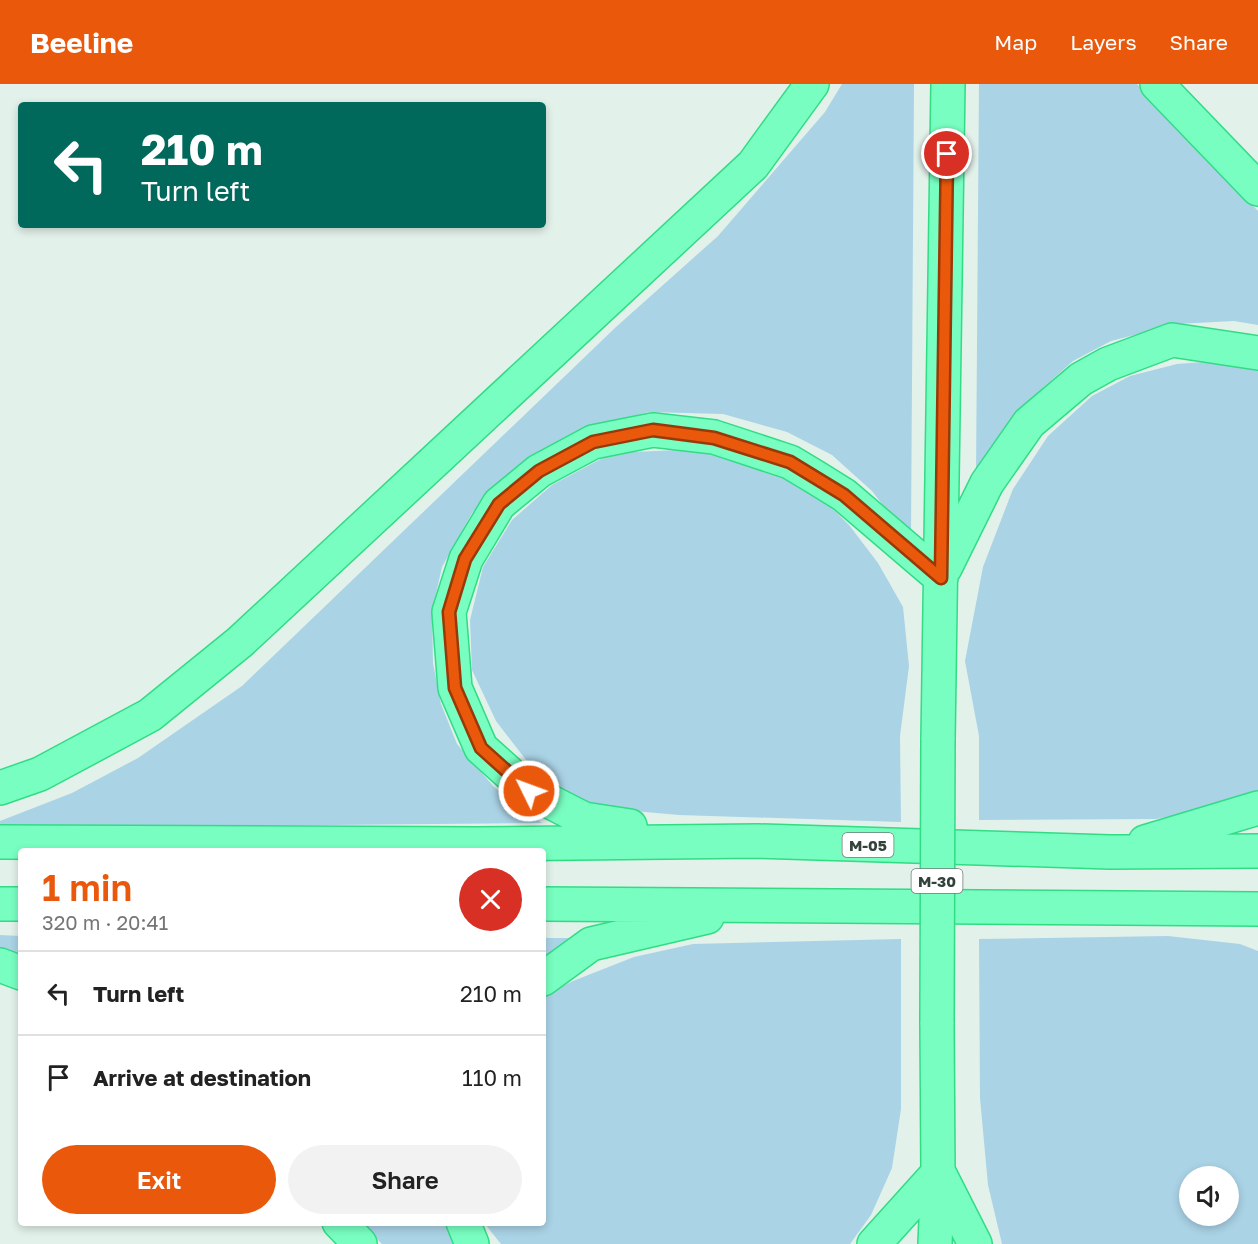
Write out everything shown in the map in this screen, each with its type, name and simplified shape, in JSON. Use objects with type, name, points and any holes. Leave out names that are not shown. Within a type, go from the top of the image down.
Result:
[{"type":"highway","points":[[0,788],[40,774],[150,715],[240,642],[753,165],[812,84]]},
{"type":"highway","name":"М-30","points":[[935,1244],[938,1173],[936,1022],[938,740],[948,84]]},
{"type":"highway","points":[[1157,84],[1258,189]]},
{"type":"highway","points":[[758,841],[584,819],[529,791],[481,748],[455,688],[449,612],[465,559],[499,504],[539,471],[593,442],[653,430],[714,438],[790,462],[815,477],[844,495],[941,578],[987,483],[1029,423],[1081,380],[1108,364],[1172,340],[1258,353]]},
{"type":"highway","points":[[1110,852],[1258,808]]},
{"type":"highway","name":"М-05","points":[[0,842],[477,844],[758,841],[1110,852],[1258,851]]},
{"type":"highway","points":[[0,904],[18,904]]},
{"type":"highway","points":[[546,904],[1258,909]]},
{"type":"highway","points":[[546,977],[591,944],[761,904]]},
{"type":"highway","points":[[1129,909],[1180,921],[1258,932]]},
{"type":"highway","points":[[0,965],[18,972]]},
{"type":"highway","points":[[874,1244],[938,1173],[975,1244]]},
{"type":"highway","points":[[343,1226],[360,1244]]},
{"type":"highway","points":[[465,1226],[472,1244]]},
{"type":"shaded area","points":[[842,84],[914,84],[911,533],[905,534],[872,491],[832,455],[787,432],[723,414],[648,412],[576,432],[511,472],[472,513],[442,567],[432,611],[433,663],[441,704],[457,744],[494,787],[542,823],[0,828],[0,821],[72,793],[138,758],[242,686],[616,327],[718,236],[825,112]]},
{"type":"shaded area","points":[[979,84],[1137,84],[1258,211],[1258,325],[1234,321],[1177,324],[1111,341],[1073,361],[1018,410],[976,476]]},
{"type":"shaded area","points":[[1216,361],[1258,367],[1258,798],[1156,819],[979,820],[979,736],[965,661],[983,567],[1013,489],[1048,436],[1092,396],[1130,376],[1177,364]]},
{"type":"shaded area","points":[[699,449],[758,464],[813,489],[849,525],[878,563],[903,607],[909,666],[900,736],[901,822],[679,815],[589,807],[533,769],[496,721],[472,670],[470,620],[483,567],[512,520],[552,485],[612,453]]},
{"type":"shaded area","points":[[0,935],[18,936],[18,960],[0,952]]},
{"type":"shaded area","points":[[1168,936],[1240,944],[1258,951],[1258,1244],[1002,1244],[988,1185],[980,1098],[979,939]]},
{"type":"shaded area","points":[[546,938],[574,938],[546,955]]},
{"type":"shaded area","points":[[901,939],[901,1109],[892,1168],[871,1215],[850,1244],[501,1244],[487,1226],[546,1226],[546,994],[573,981],[634,957],[693,944]]},
{"type":"shaded area","points":[[364,1226],[448,1226],[457,1244],[382,1244]]},
{"type":"route","points":[[529,791],[481,748],[455,688],[449,612],[465,559],[499,504],[539,471],[593,442],[653,430],[714,438],[790,462],[844,495],[941,578],[947,154]]}]
